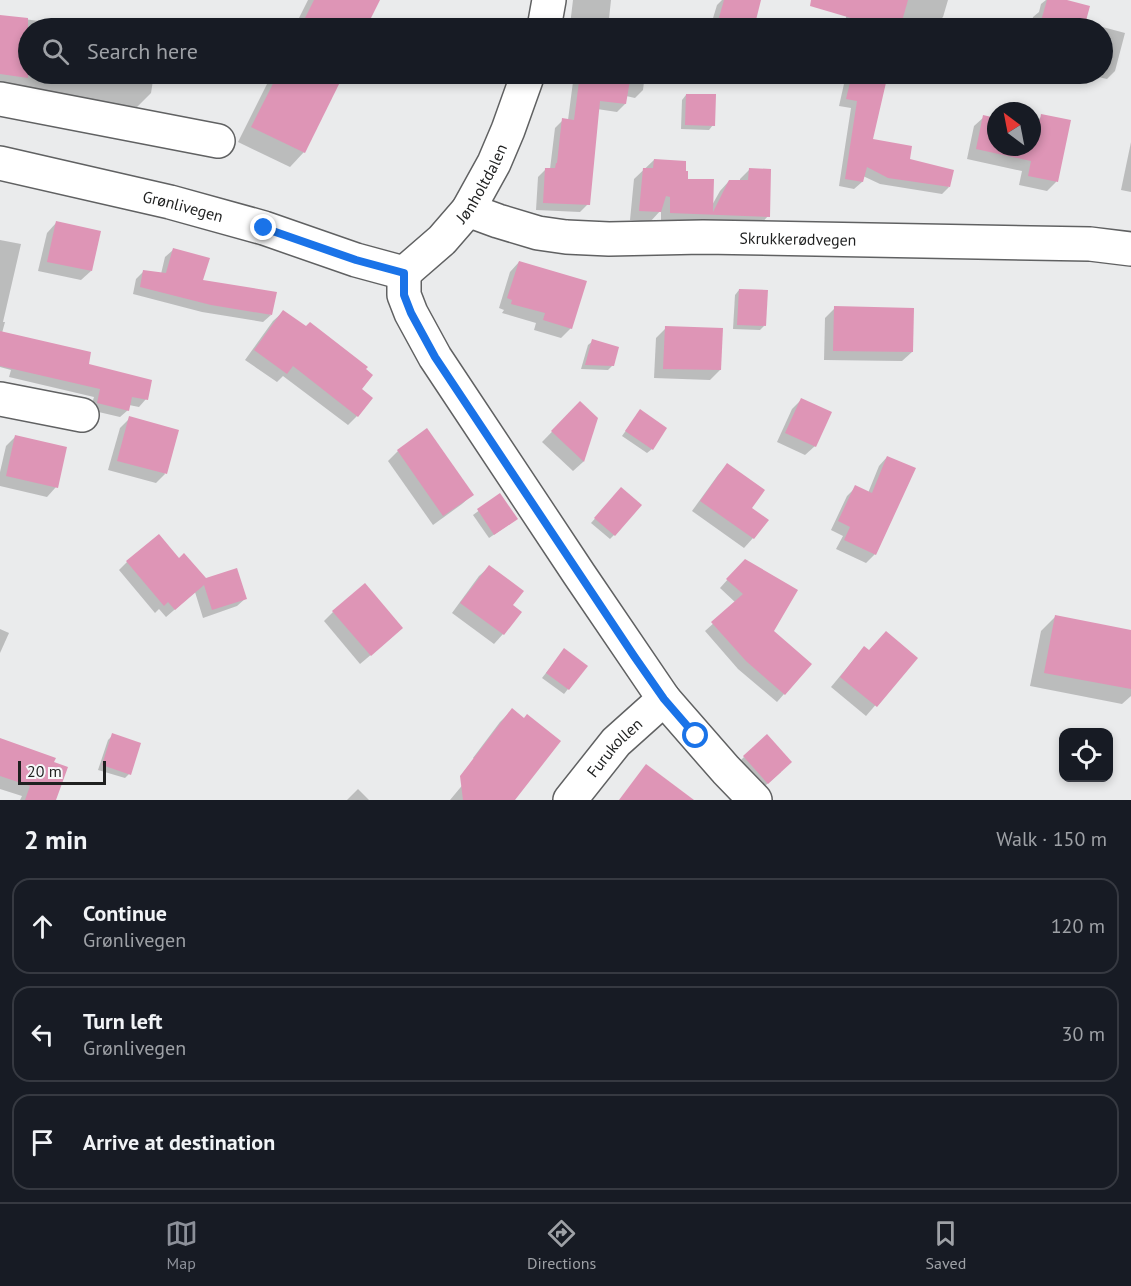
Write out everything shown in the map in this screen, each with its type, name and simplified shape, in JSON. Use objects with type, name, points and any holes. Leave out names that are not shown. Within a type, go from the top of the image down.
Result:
[{"type":"street","points":[[546,18],[549,0]]},
{"type":"street","name":"Jønholtdalen","points":[[404,273],[442,240],[468,210],[494,163],[524,84]]},
{"type":"street","points":[[0,99],[218,141]]},
{"type":"street","name":"Grønlivegen","points":[[0,163],[170,202],[264,228],[356,260],[404,273]]},
{"type":"street","name":"Skrukkerødvegen","points":[[468,210],[538,232],[598,239],[704,237],[1090,244],[1131,249]]},
{"type":"street","points":[[404,273],[404,295],[435,357],[664,699],[726,770],[756,800]]},
{"type":"street","points":[[0,399],[82,416]]},
{"type":"street","name":"Furukollen","points":[[570,800],[616,742],[664,699]]},
{"type":"building","points":[[314,0],[380,0],[371,18],[305,18]]},
{"type":"building","points":[[724,0],[761,0],[756,18],[719,18]]},
{"type":"building","points":[[811,0],[908,0],[903,18],[851,18],[810,6]]},
{"type":"building","points":[[1047,0],[1067,0],[1090,6],[1087,18],[1042,18]]},
{"type":"building","points":[[0,15],[28,18],[18,18],[18,77],[0,74]]},
{"type":"building","points":[[273,84],[339,84],[305,153],[251,127]]},
{"type":"building","points":[[579,84],[629,84],[626,104],[600,101],[590,205],[543,203],[545,168],[555,168],[557,163],[562,118],[574,120]]},
{"type":"building","points":[[850,84],[886,84],[873,139],[912,146],[910,159],[954,170],[950,187],[888,178],[867,167],[863,182],[845,179],[857,101],[846,99]]},
{"type":"building","points":[[686,94],[716,94],[715,126],[685,125]]},
{"type":"building","points":[[1041,114],[1071,120],[1058,182],[1028,176],[1031,161],[1008,156],[1041,156]]},
{"type":"building","points":[[983,115],[987,116],[987,151],[976,149]]},
{"type":"building","points":[[654,159],[686,161],[688,179],[714,179],[713,212],[729,180],[748,180],[749,168],[771,169],[770,217],[670,213],[670,197],[666,196],[661,212],[639,211],[643,168],[653,168]]},
{"type":"building","points":[[56,221],[101,231],[92,271],[47,262]]},
{"type":"building","points":[[173,248],[210,258],[203,280],[277,292],[272,315],[211,305],[140,287],[143,270],[166,273]]},
{"type":"building","points":[[519,261],[587,281],[572,329],[543,320],[545,313],[511,304],[512,300],[507,298]]},
{"type":"building","points":[[739,289],[768,290],[766,326],[737,325]]},
{"type":"building","points":[[834,306],[914,308],[913,352],[833,351]]},
{"type":"building","points":[[283,310],[306,326],[310,322],[368,367],[366,369],[373,375],[362,389],[373,398],[358,417],[293,366],[287,374],[254,350]]},
{"type":"building","points":[[665,326],[723,328],[721,370],[663,369]]},
{"type":"building","points":[[0,331],[91,352],[89,364],[152,380],[148,400],[132,397],[129,411],[97,403],[100,389],[0,366]]},
{"type":"building","points":[[592,339],[619,347],[614,366],[585,365]]},
{"type":"building","points":[[801,398],[832,412],[816,447],[785,433]]},
{"type":"building","points":[[580,401],[598,418],[584,462],[551,431]]},
{"type":"building","points":[[640,409],[667,428],[653,450],[625,431]]},
{"type":"building","points":[[129,416],[179,430],[167,474],[117,461]]},
{"type":"building","points":[[427,428],[474,495],[443,516],[397,450]]},
{"type":"building","points":[[15,435],[67,447],[58,488],[6,476]]},
{"type":"building","points":[[887,456],[916,468],[876,555],[844,540],[850,527],[838,521],[855,485],[872,493]]},
{"type":"building","points":[[727,463],[765,490],[752,508],[769,520],[754,539],[700,501]]},
{"type":"building","points":[[621,487],[642,505],[615,536],[594,518]]},
{"type":"building","points":[[500,493],[518,519],[494,535],[477,509]]},
{"type":"building","points":[[159,534],[179,558],[184,553],[206,578],[237,568],[247,599],[212,610],[204,585],[175,610],[168,602],[164,606],[126,561]]},
{"type":"building","points":[[745,559],[798,590],[774,631],[812,664],[785,695],[746,661],[711,622],[743,594],[726,579]]},
{"type":"building","points":[[489,565],[524,591],[513,605],[522,612],[504,635],[460,603]]},
{"type":"building","points":[[365,583],[403,628],[371,656],[332,611]]},
{"type":"building","points":[[1055,615],[1131,630],[1131,689],[1044,673]]},
{"type":"building","points":[[886,631],[918,658],[877,707],[840,677],[864,646],[869,650]]},
{"type":"building","points":[[564,648],[588,666],[569,690],[546,673]]},
{"type":"building","points":[[512,708],[524,718],[527,714],[561,741],[515,800],[463,800],[460,776]]},
{"type":"building","points":[[112,733],[141,743],[131,775],[102,765]]},
{"type":"building","points":[[767,734],[792,762],[768,784],[743,756]]},
{"type":"building","points":[[0,738],[56,758],[54,762],[68,767],[56,800],[25,800],[30,786],[0,776]]},
{"type":"building","points":[[646,764],[694,800],[619,800]]},
{"type":"route","points":[[264,228],[356,260],[404,273],[404,295],[435,357],[634,656],[664,699],[696,736]]}]
